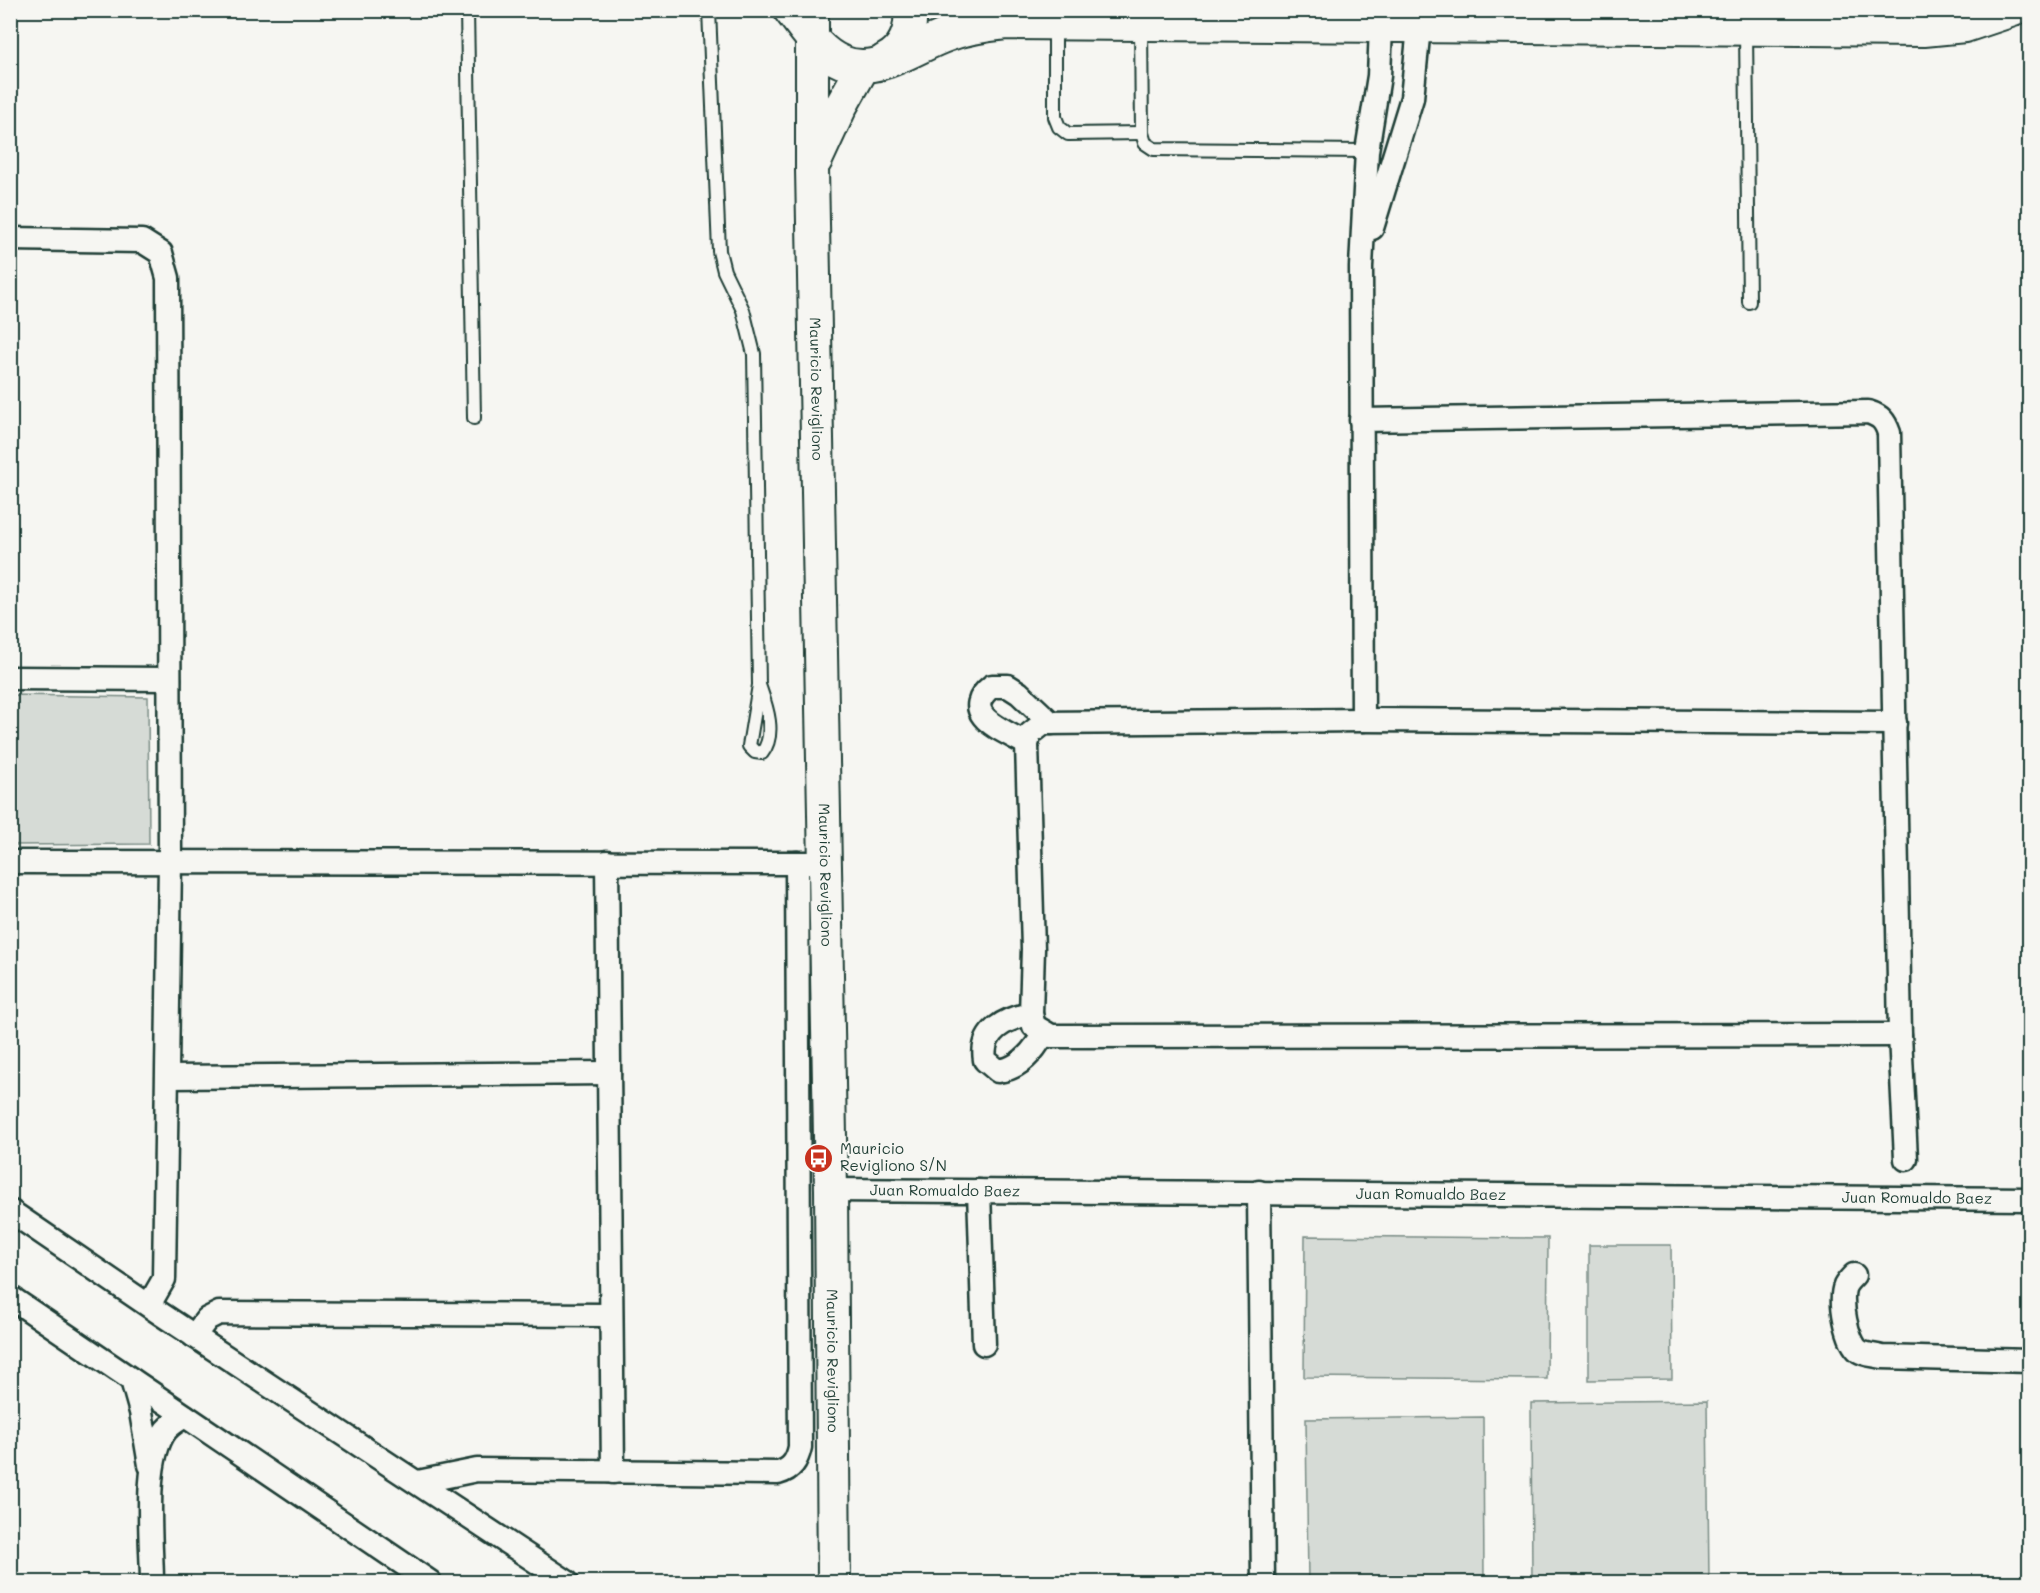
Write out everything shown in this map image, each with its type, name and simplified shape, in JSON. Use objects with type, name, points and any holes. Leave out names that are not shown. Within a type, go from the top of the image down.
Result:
[{"type":"main road","points":[[871,65],[898,51],[909,30],[910,10]]},
{"type":"main road","points":[[810,25],[840,62],[871,65],[961,30],[1006,23],[1943,30],[2013,10]]},
{"type":"main road","name":"Mauricio Revigliono","points":[[810,25],[812,168],[811,863],[831,1190],[834,1582]]},
{"type":"main road","name":"Mauricio Revigliono","points":[[812,168],[840,106],[871,65]]},
{"type":"street","points":[[1363,720],[1361,267],[1367,151],[1379,76],[1381,27]]},
{"type":"street","points":[[1361,267],[1412,99],[1419,27]]},
{"type":"street","points":[[10,239],[142,240],[161,253],[166,264],[170,862],[168,1077],[164,1279],[149,1305]]},
{"type":"street","points":[[1361,420],[1868,412],[1878,415],[1886,422],[1889,433],[1900,1035],[1906,1159]]},
{"type":"street","points":[[10,678],[169,679]]},
{"type":"street","points":[[1027,744],[985,720],[981,712],[981,700],[986,691],[992,686],[1008,686],[1052,723]]},
{"type":"street","points":[[1895,723],[1363,720],[1052,723],[1036,728],[1027,744],[1033,949],[1031,1014],[1034,1026],[1051,1036],[1900,1035]]},
{"type":"street","points":[[10,862],[811,863],[800,1436],[797,1460],[788,1470],[778,1473],[477,1470],[418,1482]]},
{"type":"street","points":[[607,862],[609,1315],[613,1472]]},
{"type":"street","points":[[1031,1014],[1014,1016],[992,1031],[986,1042],[985,1060],[998,1071],[1006,1070],[1036,1048],[1044,1033]]},
{"type":"street","points":[[168,1077],[609,1072]]},
{"type":"street","name":"Juan Romualdo Baez","points":[[831,1190],[2030,1199]]},
{"type":"street","points":[[979,1191],[984,1344]]},
{"type":"street","points":[[1258,1192],[1263,1582]]},
{"type":"street","points":[[10,1210],[194,1336],[567,1582]]},
{"type":"street","points":[[1854,1275],[1845,1288],[1843,1299],[1848,1334],[1852,1345],[1860,1352],[1882,1357],[2030,1361]]},
{"type":"street","points":[[10,1296],[430,1582]]},
{"type":"street","points":[[194,1336],[207,1319],[219,1313],[609,1315]]},
{"type":"street","points":[[132,1380],[143,1422],[151,1473],[152,1582]]},
{"type":"street","points":[[151,1473],[156,1447],[166,1429],[185,1416]]},
{"type":"lane","points":[[467,10],[474,418]]},
{"type":"lane","points":[[709,10],[719,251],[724,271],[744,310],[754,354],[759,685]]},
{"type":"lane","points":[[1055,23],[1055,117],[1059,127],[1068,134],[1142,133]]},
{"type":"lane","points":[[1141,24],[1142,133],[1145,142],[1154,149],[1367,151]]},
{"type":"lane","points":[[1746,28],[1749,302]]},
{"type":"shaded area","points":[[11,695],[148,697],[149,844],[11,845]]},
{"type":"shaded area","points":[[1305,1236],[1548,1238],[1547,1379],[1304,1377]]},
{"type":"shaded area","points":[[1589,1245],[1671,1245],[1672,1379],[1589,1380]]},
{"type":"shaded area","points":[[1707,1401],[1709,1582],[1532,1582],[1531,1403]]},
{"type":"shaded area","points":[[1483,1417],[1484,1582],[1308,1582],[1306,1419]]},
{"type":"place","name":"Mauricio Revigliono S/N","points":[[819,1158]]}]
